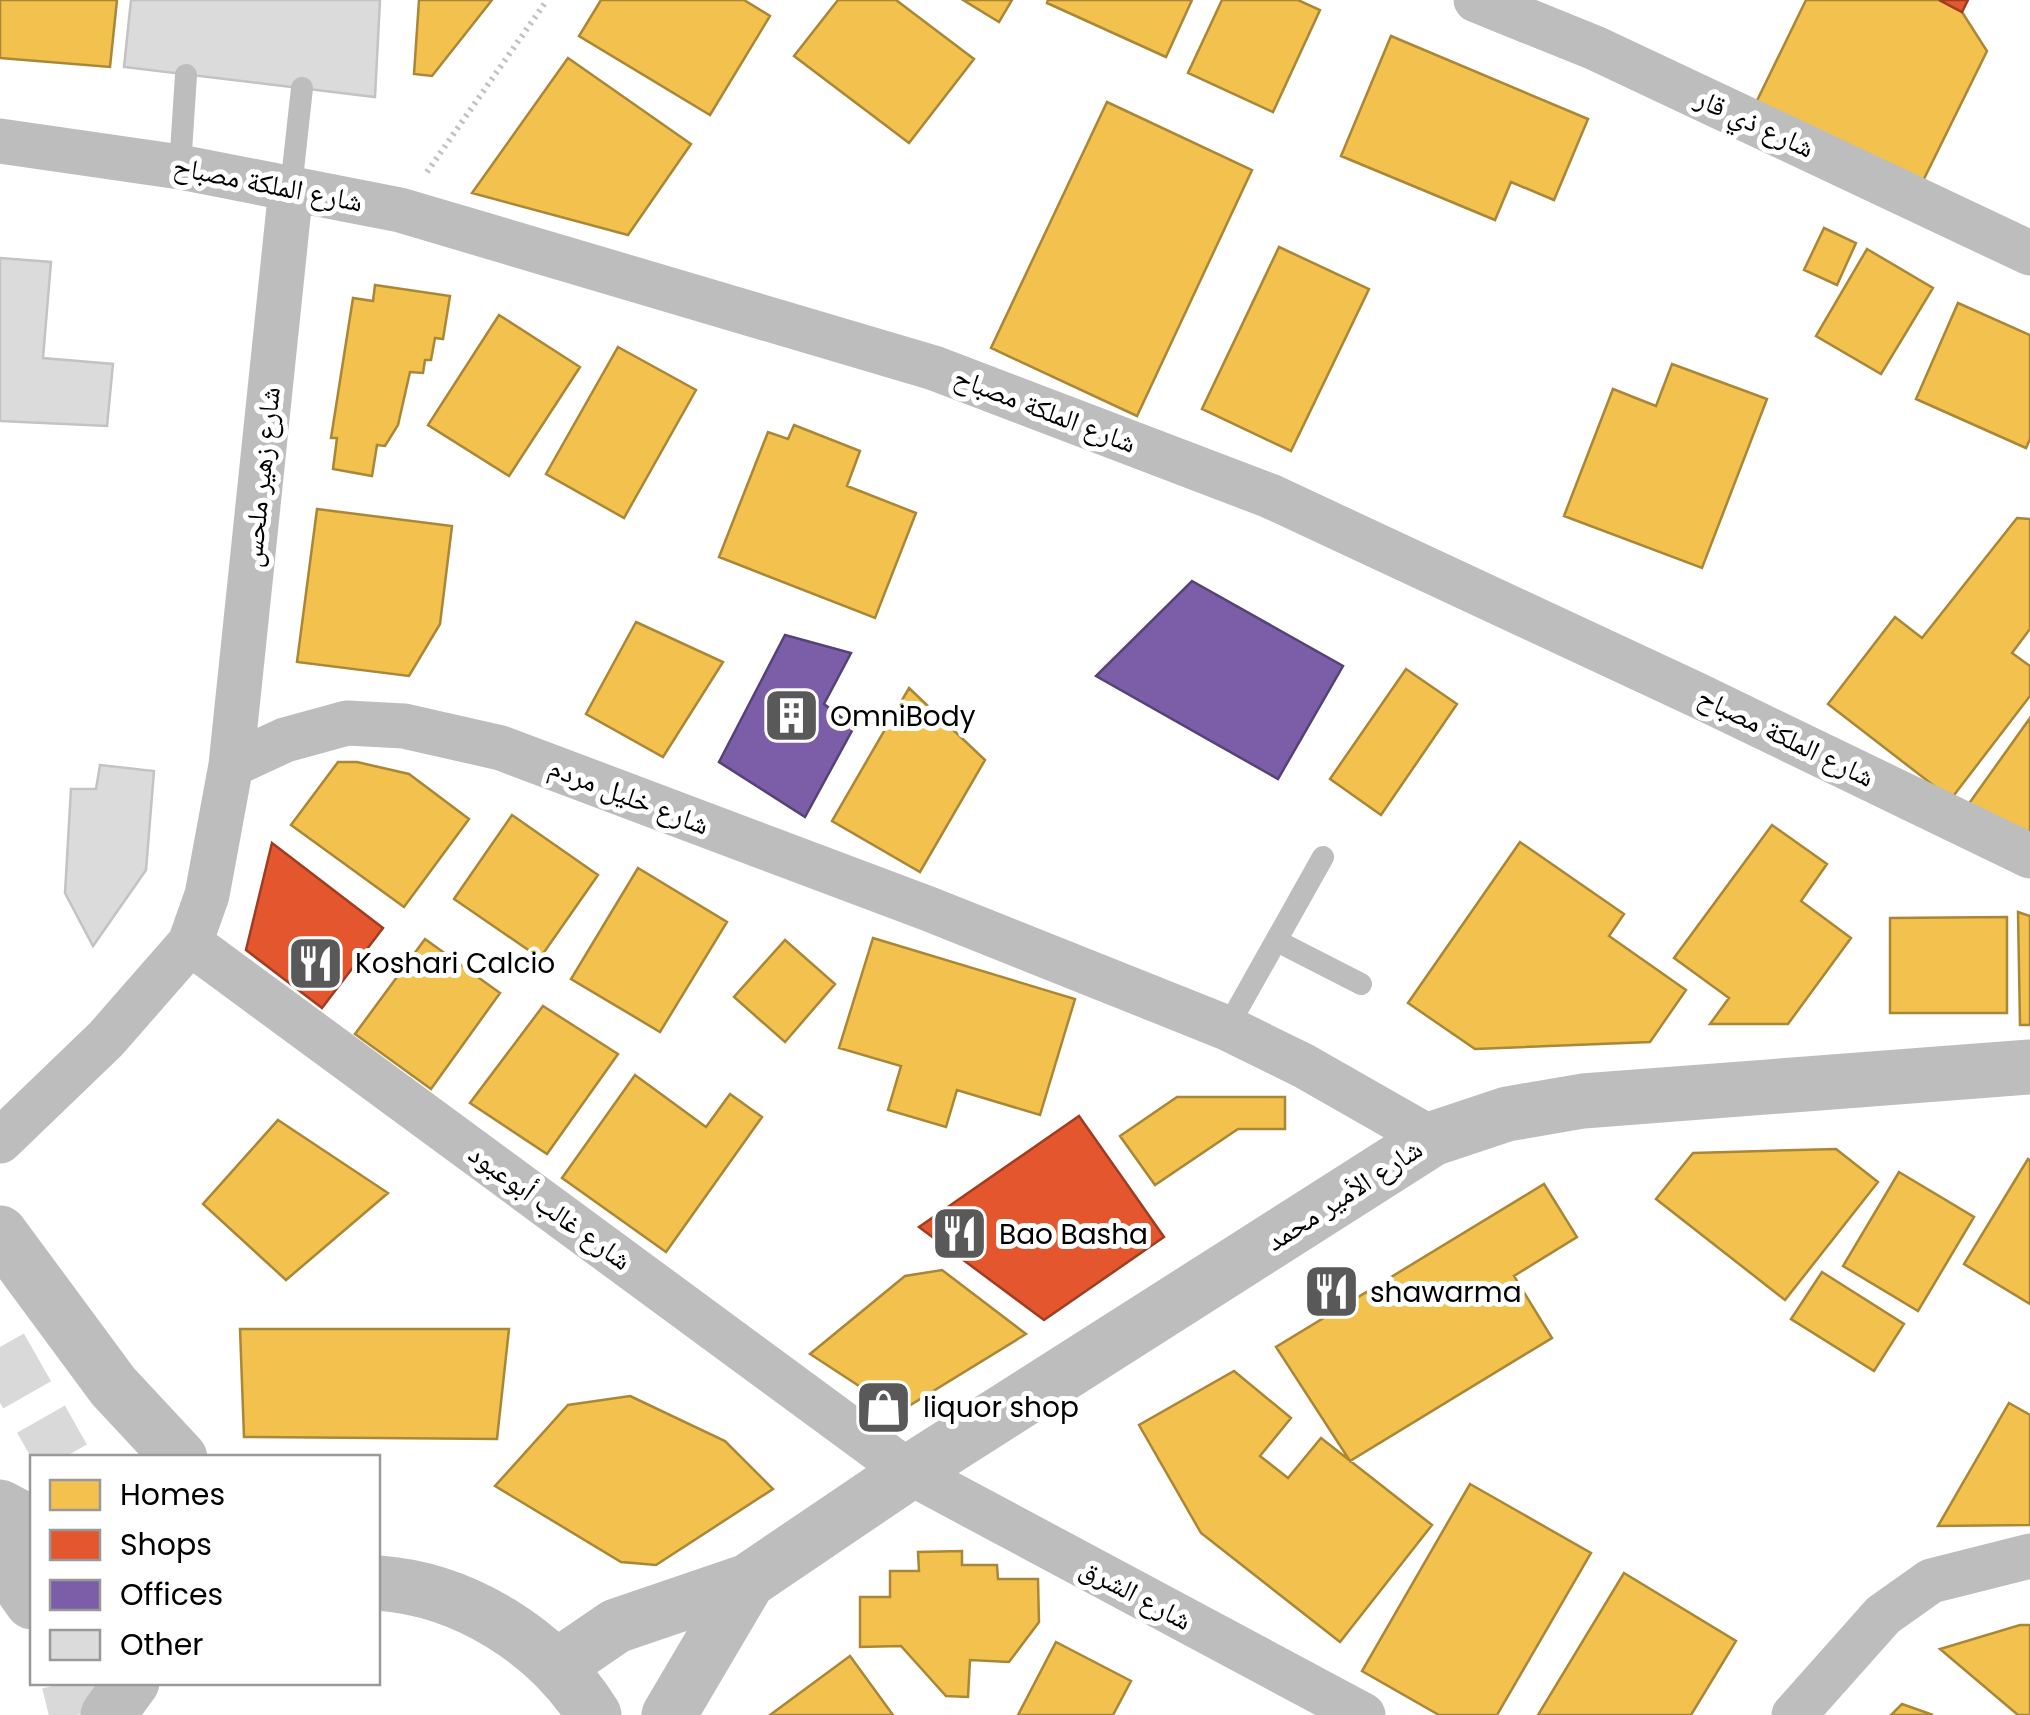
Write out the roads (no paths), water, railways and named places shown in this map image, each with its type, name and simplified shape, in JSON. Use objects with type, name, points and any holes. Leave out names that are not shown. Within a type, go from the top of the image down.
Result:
[{"type":"street","name":"شارع ذي قار","points":[[1476,0],[1595,48],[2030,253]]},
{"type":"street","name":"شارع الملكة مصباح","points":[[0,141],[180,167],[400,210],[934,368],[1270,496],[1697,694],[2030,856]]},
{"type":"street","name":"شارع زهير ملحس","points":[[231,765],[291,188]]},
{"type":"street","name":"شارع خليل مردم","points":[[231,765],[285,740],[347,723],[404,726],[501,748],[929,908],[1226,1028],[1304,1066],[1432,1139]]},
{"type":"street","points":[[0,1141],[106,1038],[190,943],[207,895],[231,765]]},
{"type":"street","name":"شارع غالب أبوعبود","points":[[190,943],[909,1472]]},
{"type":"street","name":"شارع الأمير محمد","points":[[556,1667],[616,1626],[748,1581],[909,1472],[1432,1139],[1508,1114],[1583,1101],[2030,1067]]},
{"type":"street","points":[[0,1234],[112,1386],[177,1455]]},
{"type":"street","points":[[112,1386],[136,1455]]},
{"type":"street","name":"شارع الشرق","points":[[909,1472],[1363,1715]]},
{"type":"street","points":[[0,1507],[30,1523]]},
{"type":"street","points":[[1794,1715],[1883,1615],[1930,1582],[2030,1556]]},
{"type":"street","points":[[0,1557],[30,1599]]},
{"type":"street","name":"شارع الأمير محمد","points":[[669,1715],[748,1581]]},
{"type":"street","points":[[380,1583],[418,1589],[506,1626],[556,1667],[594,1715]]},
{"type":"lane","points":[[180,167],[186,74]]},
{"type":"lane","points":[[291,188],[302,88]]},
{"type":"lane","points":[[1226,1028],[1323,857]]},
{"type":"lane","points":[[1277,941],[1362,984]]},
{"type":"tunnel","points":[[0,1347],[61,1455]]},
{"type":"tunnel","points":[[70,1685],[77,1715]]},
{"type":"place","name":"OmniBody","points":[[791,716]]},
{"type":"place","name":"Koshari Calcio","points":[[316,963]]},
{"type":"place","name":"Bao Basha","points":[[960,1234]]},
{"type":"place","name":"shawarma","points":[[1331,1292]]},
{"type":"place","name":"liquor shop","points":[[884,1407]]}]
